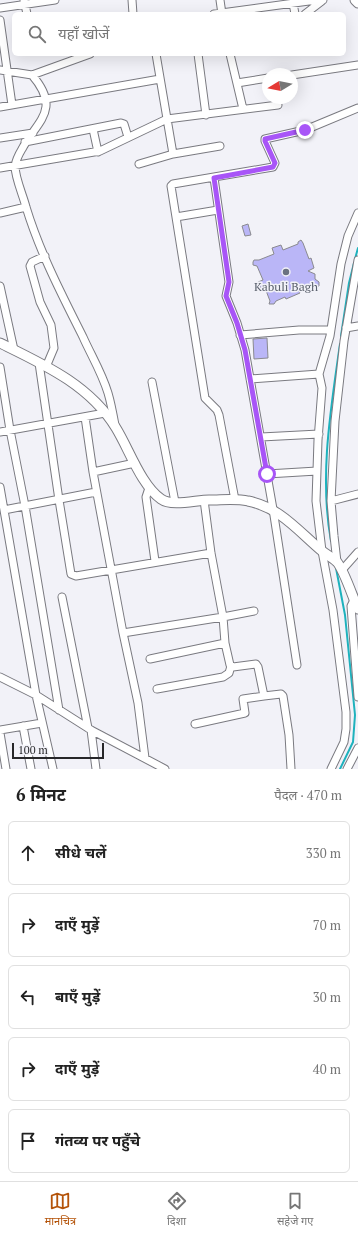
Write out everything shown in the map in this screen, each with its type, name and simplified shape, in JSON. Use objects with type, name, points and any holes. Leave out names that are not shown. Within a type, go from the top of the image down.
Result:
[{"type":"street","points":[[0,8],[25,2],[55,0]]},
{"type":"street","points":[[132,0],[133,12]]},
{"type":"street","points":[[219,12],[220,0]]},
{"type":"street","points":[[232,12],[323,0]]},
{"type":"street","points":[[308,12],[323,0]]},
{"type":"street","points":[[355,0],[358,3]]},
{"type":"street","points":[[25,2],[27,12]]},
{"type":"street","points":[[293,3],[295,12]]},
{"type":"street","points":[[0,20],[12,105]]},
{"type":"street","points":[[0,70],[32,75],[84,56]]},
{"type":"street","points":[[156,56],[173,154]]},
{"type":"street","points":[[199,56],[206,115]]},
{"type":"street","points":[[230,56],[243,109]]},
{"type":"street","points":[[298,74],[358,65]]},
{"type":"street","points":[[32,75],[42,90],[45,100],[44,116],[25,142],[18,156],[16,166],[26,207],[35,234],[105,384],[115,427]]},
{"type":"street","points":[[0,107],[160,79]]},
{"type":"street","points":[[237,83],[262,79]]},
{"type":"street","points":[[0,168],[98,152],[167,119],[278,105]]},
{"type":"street","points":[[235,500],[219,415],[217,410],[204,398],[171,188],[172,185],[273,167],[275,163],[265,139],[320,125],[358,108]]},
{"type":"street","points":[[25,142],[123,124],[128,137]]},
{"type":"street","points":[[93,129],[98,152]]},
{"type":"street","points":[[0,138],[33,133]]},
{"type":"street","points":[[138,164],[173,154],[220,146]]},
{"type":"street","points":[[214,178],[229,282],[226,296],[245,350],[273,509],[297,666]]},
{"type":"street","points":[[0,213],[26,207]]},
{"type":"street","points":[[176,217],[218,210]]},
{"type":"street","points":[[331,769],[344,742],[346,712],[333,610],[316,501],[322,388],[319,374],[330,330],[341,264],[348,236],[358,212]]},
{"type":"street","points":[[45,256],[32,262],[30,266],[40,302],[51,325],[54,348],[43,365],[48,423],[71,574],[76,576],[155,561],[211,553]]},
{"type":"street","points":[[358,260],[356,282],[346,328],[335,421],[331,501],[338,564],[358,609]]},
{"type":"street","points":[[0,286],[14,350]]},
{"type":"street","points":[[346,328],[358,326]]},
{"type":"street","points":[[240,335],[299,330],[330,330]]},
{"type":"street","points":[[0,343],[64,376],[82,390],[105,413],[115,427],[149,488],[162,499],[175,502],[204,500],[248,501],[273,509],[338,564]]},
{"type":"street","points":[[0,367],[59,710]]},
{"type":"street","points":[[250,379],[319,374]]},
{"type":"street","points":[[152,382],[175,502]]},
{"type":"street","points":[[0,432],[105,413]]},
{"type":"street","points":[[85,417],[96,492],[110,570],[138,703],[145,758]]},
{"type":"street","points":[[261,437],[319,434]]},
{"type":"street","points":[[93,472],[135,463]]},
{"type":"street","points":[[267,474],[317,471]]},
{"type":"street","points":[[0,487],[36,695],[53,769]]},
{"type":"street","points":[[149,488],[146,497],[155,561]]},
{"type":"street","points":[[4,510],[96,492]]},
{"type":"street","points":[[331,501],[358,494]]},
{"type":"street","points":[[157,689],[223,677],[229,673],[231,666],[225,643],[223,617],[211,553],[204,500]]},
{"type":"street","points":[[338,564],[357,555]]},
{"type":"street","points":[[62,597],[96,769]]},
{"type":"street","points":[[354,600],[351,606],[358,681],[358,697]]},
{"type":"street","points":[[123,633],[254,611]]},
{"type":"street","points":[[150,659],[225,643]]},
{"type":"street","points":[[231,666],[256,664],[264,696]]},
{"type":"street","points":[[0,677],[36,695],[89,729],[166,769]]},
{"type":"street","points":[[195,724],[245,713],[243,699],[281,694],[284,697],[290,735],[291,769]]},
{"type":"street","points":[[6,769],[0,732],[42,723]]},
{"type":"street","points":[[24,726],[31,769]]},
{"type":"street","points":[[347,769],[358,748]]},
{"type":"building","points":[[248,224],[251,235],[245,236],[242,226]]},
{"type":"building","name":"Kabuli Bagh","points":[[301,240],[309,259],[311,258],[314,268],[308,271],[315,274],[315,279],[319,282],[319,286],[315,288],[310,286],[299,291],[300,293],[286,299],[285,297],[276,301],[274,304],[269,304],[270,301],[265,288],[261,289],[258,282],[263,280],[257,266],[253,265],[254,260],[259,260],[274,254],[272,248],[281,245],[283,250],[298,244]]},
{"type":"building","points":[[267,338],[268,358],[254,359],[253,339]]},
{"type":"waterway","points":[[355,259],[358,248]]},
{"type":"waterway","points":[[341,336],[349,283],[354,263]]},
{"type":"waterway","points":[[331,541],[326,492],[326,467],[330,417],[340,344]]},
{"type":"waterway","points":[[336,568],[345,615],[355,715],[353,742],[340,769]]},
{"type":"place","name":"Kabuli Bagh","points":[[286,272]]},
{"type":"route","points":[[267,474],[245,350],[237,323],[226,296],[229,282],[214,178],[275,166],[265,139],[305,130]]}]
